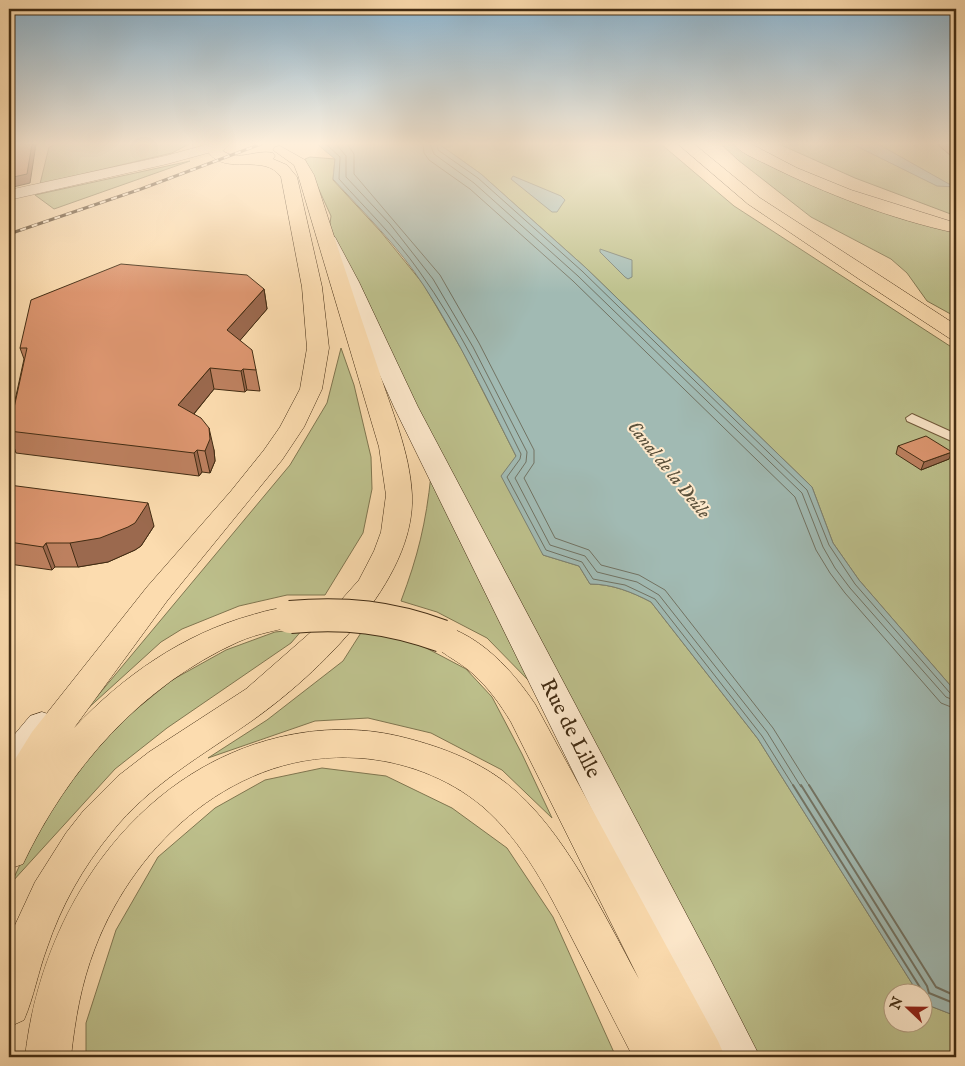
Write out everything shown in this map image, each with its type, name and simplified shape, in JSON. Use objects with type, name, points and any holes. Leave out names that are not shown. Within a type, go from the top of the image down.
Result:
[{"type":"main road","points":[[9,800],[44,742],[157,594],[240,497],[283,441],[303,406],[315,373],[318,348],[312,287],[293,194]]},
{"type":"main road","points":[[9,1005],[16,971],[49,894],[92,828],[118,799],[141,779],[205,733],[243,709],[281,679],[354,609],[385,557],[395,532],[399,507],[396,462],[312,194]]},
{"type":"main road","points":[[745,194],[956,334]]},
{"type":"main road","points":[[846,194],[887,208],[956,228]]},
{"type":"main road","points":[[866,274],[956,327]]},
{"type":"main road","points":[[9,852],[16,835],[40,796],[65,762],[111,713],[153,678],[191,653],[229,634],[290,617],[320,614],[370,615],[415,625],[442,636],[479,659],[512,693],[533,729],[702,1057]]},
{"type":"main road","points":[[48,1057],[60,990],[73,948],[92,909],[112,876],[160,818],[190,792],[254,758],[286,748],[345,742],[388,746],[439,762],[465,775],[493,794],[521,820],[541,846],[575,902],[657,1057]]},
{"type":"street","name":"Rue de Lille","points":[[328,240],[345,271],[403,401],[556,697],[737,1057]]},
{"type":"street","points":[[9,766],[157,594]]},
{"type":"lane","points":[[912,418],[956,440]]},
{"type":"green space","points":[[41,194],[97,194],[54,209],[35,195]]},
{"type":"green space","points":[[321,194],[346,194],[381,232],[424,285],[463,352],[516,456],[543,555],[579,566],[590,584],[622,589],[651,602],[758,739],[912,984],[882,984],[882,1034],[932,1034],[932,1007],[956,1016],[956,1057],[742,1057],[687,958],[328,240],[331,216]]},
{"type":"green space","points":[[503,194],[720,194],[734,206],[956,350],[956,692],[859,580],[833,543],[812,487],[586,268]]},
{"type":"green space","points":[[781,194],[844,194],[891,213],[956,232],[956,317],[927,301],[907,273],[891,259],[811,217]]},
{"type":"green space","points":[[897,194],[956,194],[956,216]]},
{"type":"green space","points":[[341,348],[354,385],[371,457],[372,489],[363,533],[325,595],[287,595],[239,606],[182,629],[161,642],[85,711],[290,465],[327,403]]},
{"type":"green space","points":[[431,475],[532,684],[487,638],[437,612],[401,601],[421,539]]},
{"type":"green space","points":[[364,628],[413,641],[466,669],[492,697],[522,754],[552,818],[502,770],[431,733],[368,718],[315,721],[208,758],[267,720],[343,661]]},
{"type":"green space","points":[[303,629],[291,643],[167,728],[115,769],[12,882],[45,810],[100,739],[172,680],[226,650],[275,632]]},
{"type":"green space","points":[[322,768],[386,776],[452,808],[507,848],[553,917],[616,1057],[86,1057],[86,1023],[116,930],[158,857],[215,808],[265,780]]},
{"type":"water","name":"Canal de la Deûle","points":[[347,194],[503,194],[586,268],[812,487],[833,543],[859,580],[956,692],[956,1016],[932,1007],[932,984],[912,984],[758,739],[651,602],[622,589],[590,584],[579,566],[543,555],[501,476],[516,456],[461,348],[437,306],[404,258]]},
{"type":"water","points":[[529,194],[556,194],[561,196],[565,200],[557,212],[552,212]]},
{"type":"water","points":[[600,249],[632,260],[632,277],[628,279],[625,277],[600,252]]},
{"type":"building","points":[[121,264],[247,275],[264,289],[227,330],[252,350],[256,370],[243,369],[241,371],[210,368],[178,405],[201,418],[209,428],[210,439],[205,451],[197,450],[194,453],[9,431],[27,348],[20,348],[31,300]]},
{"type":"building","points":[[926,436],[952,452],[924,462],[898,446]]},
{"type":"building","points":[[9,485],[148,503],[135,523],[128,527],[100,538],[70,543],[46,543],[43,547],[9,542]]},
{"type":"railway","points":[[9,234],[127,194]]}]
